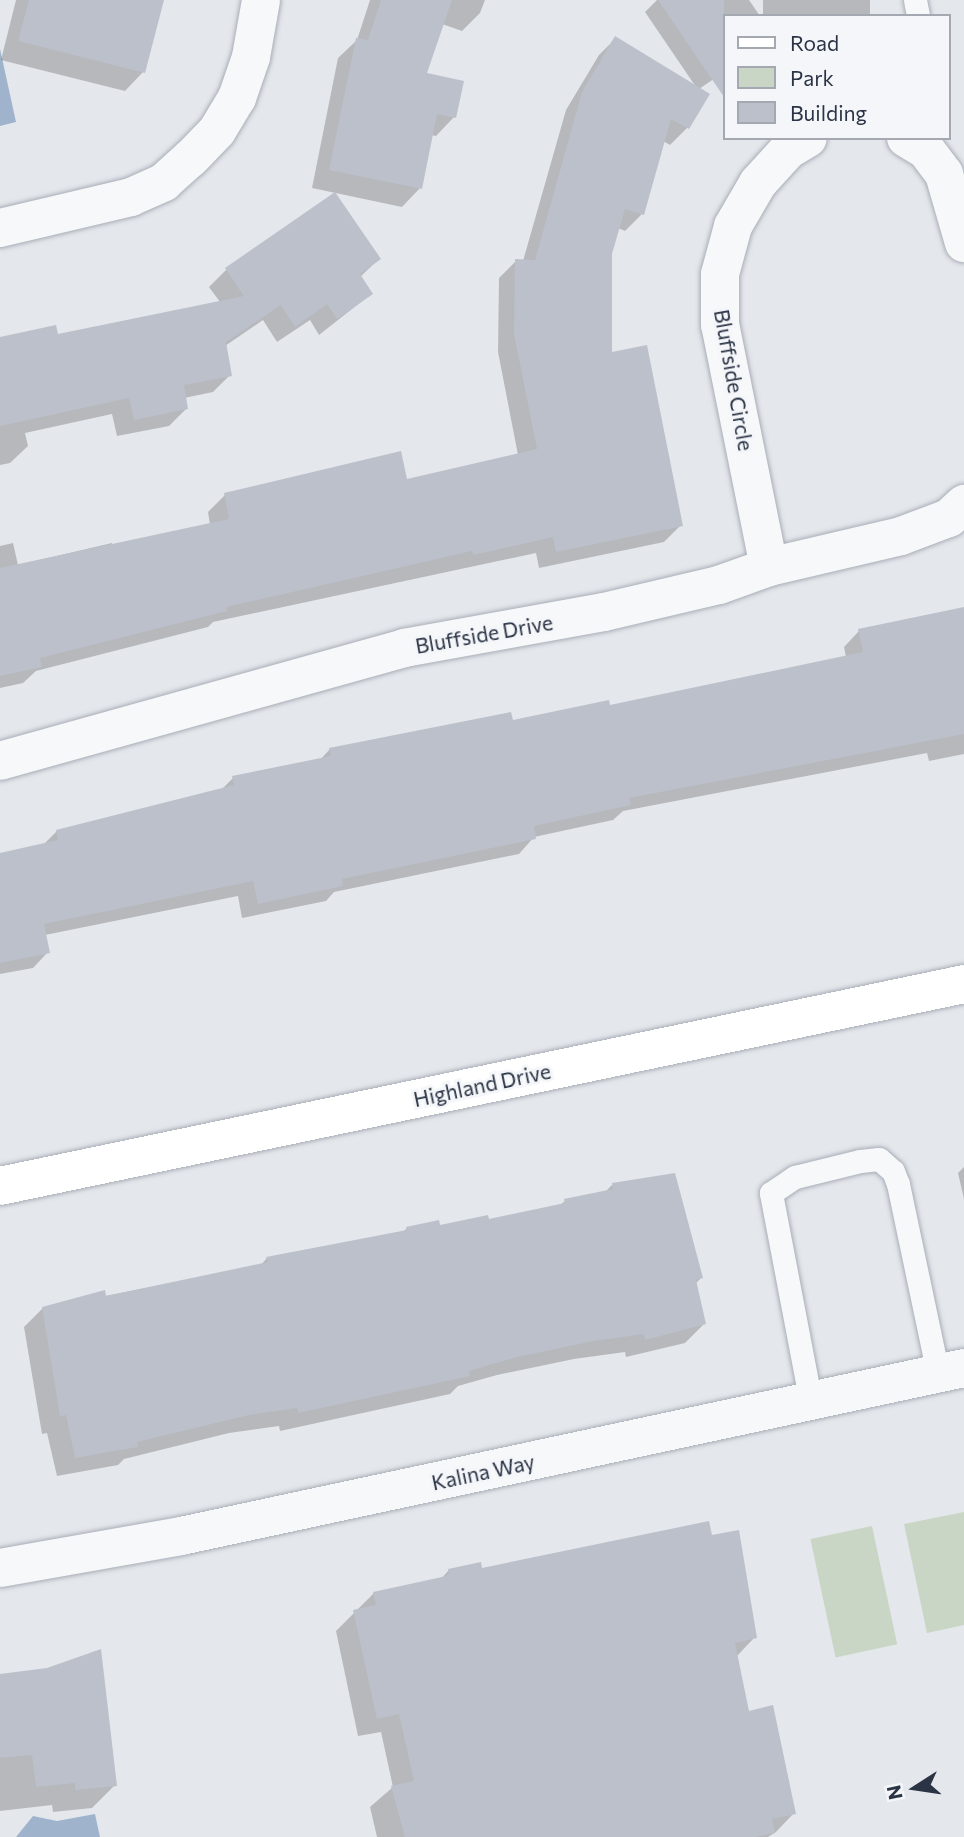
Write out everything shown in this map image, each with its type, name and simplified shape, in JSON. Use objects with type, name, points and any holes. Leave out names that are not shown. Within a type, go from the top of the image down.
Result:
[{"type":"street","points":[[0,229],[131,197],[164,182],[217,131],[237,98],[251,57],[261,0]]},
{"type":"street","name":"Bluffside Circle","points":[[769,567],[720,325],[720,274],[733,226],[758,183],[788,150],[805,140]]},
{"type":"street","points":[[920,142],[944,174],[964,243]]},
{"type":"street","name":"Bluffside Drive","points":[[0,761],[379,654],[604,612],[719,585],[769,567],[901,536],[949,518],[964,504]]},
{"type":"street","name":"Highland Drive","points":[[0,1186],[964,984]]},
{"type":"street","name":"Kalina Way","points":[[0,1568],[181,1536],[951,1371]]},
{"type":"lane","points":[[811,1402],[771,1193],[795,1177],[860,1161],[880,1159],[893,1171],[951,1371]]},
{"type":"green space","points":[[964,1512],[964,1625],[927,1633],[904,1524]]},
{"type":"green space","points":[[872,1526],[897,1644],[836,1657],[810,1539]]},
{"type":"water","points":[[0,49],[16,122],[0,126]]},
{"type":"water","points":[[95,1814],[100,1837],[16,1837],[33,1816],[57,1821]]},
{"type":"building","points":[[29,0],[164,0],[145,73],[18,41]]},
{"type":"building","points":[[381,0],[452,0],[427,73],[464,81],[456,118],[437,114],[422,189],[329,170],[356,38],[368,40]]},
{"type":"building","points":[[658,0],[724,0],[722,94]]},
{"type":"building","points":[[615,36],[710,94],[689,129],[671,119],[644,215],[625,209],[612,254],[612,352],[647,345],[683,526],[556,552],[553,537],[473,555],[472,551],[226,607],[227,611],[40,658],[42,667],[0,676],[0,568],[229,519],[224,493],[401,451],[407,479],[537,449],[514,334],[515,259],[535,260],[582,92]]},
{"type":"building","points":[[335,192],[381,259],[360,274],[373,294],[337,319],[327,304],[295,327],[281,305],[226,342],[232,376],[184,385],[188,409],[134,420],[129,398],[0,426],[0,337],[56,325],[58,334],[244,296],[225,268]]},
{"type":"building","points":[[964,607],[964,734],[629,798],[631,805],[534,826],[536,839],[342,879],[343,886],[258,904],[253,881],[44,924],[50,953],[0,963],[0,853],[58,840],[56,830],[234,785],[232,776],[331,756],[329,748],[511,712],[513,720],[609,700],[610,705],[863,652],[858,629]]},
{"type":"building","points":[[675,1173],[703,1278],[696,1280],[706,1324],[645,1340],[644,1334],[517,1357],[469,1371],[470,1376],[298,1413],[297,1408],[249,1415],[137,1442],[138,1447],[75,1458],[66,1415],[60,1416],[42,1307],[105,1290],[106,1296],[268,1262],[266,1257],[407,1230],[406,1227],[439,1220],[440,1225],[488,1215],[489,1219],[565,1203],[564,1199],[613,1189],[612,1183]]},
{"type":"building","points":[[709,1521],[712,1535],[739,1530],[757,1638],[735,1643],[749,1711],[773,1705],[796,1814],[772,1819],[775,1833],[755,1837],[405,1837],[391,1786],[414,1781],[399,1714],[377,1719],[353,1610],[376,1605],[373,1592],[442,1577],[449,1574],[448,1569],[481,1562],[482,1568]]},
{"type":"building","points":[[101,1649],[117,1786],[75,1790],[75,1783],[36,1787],[32,1755],[0,1758],[0,1674],[47,1668]]}]
